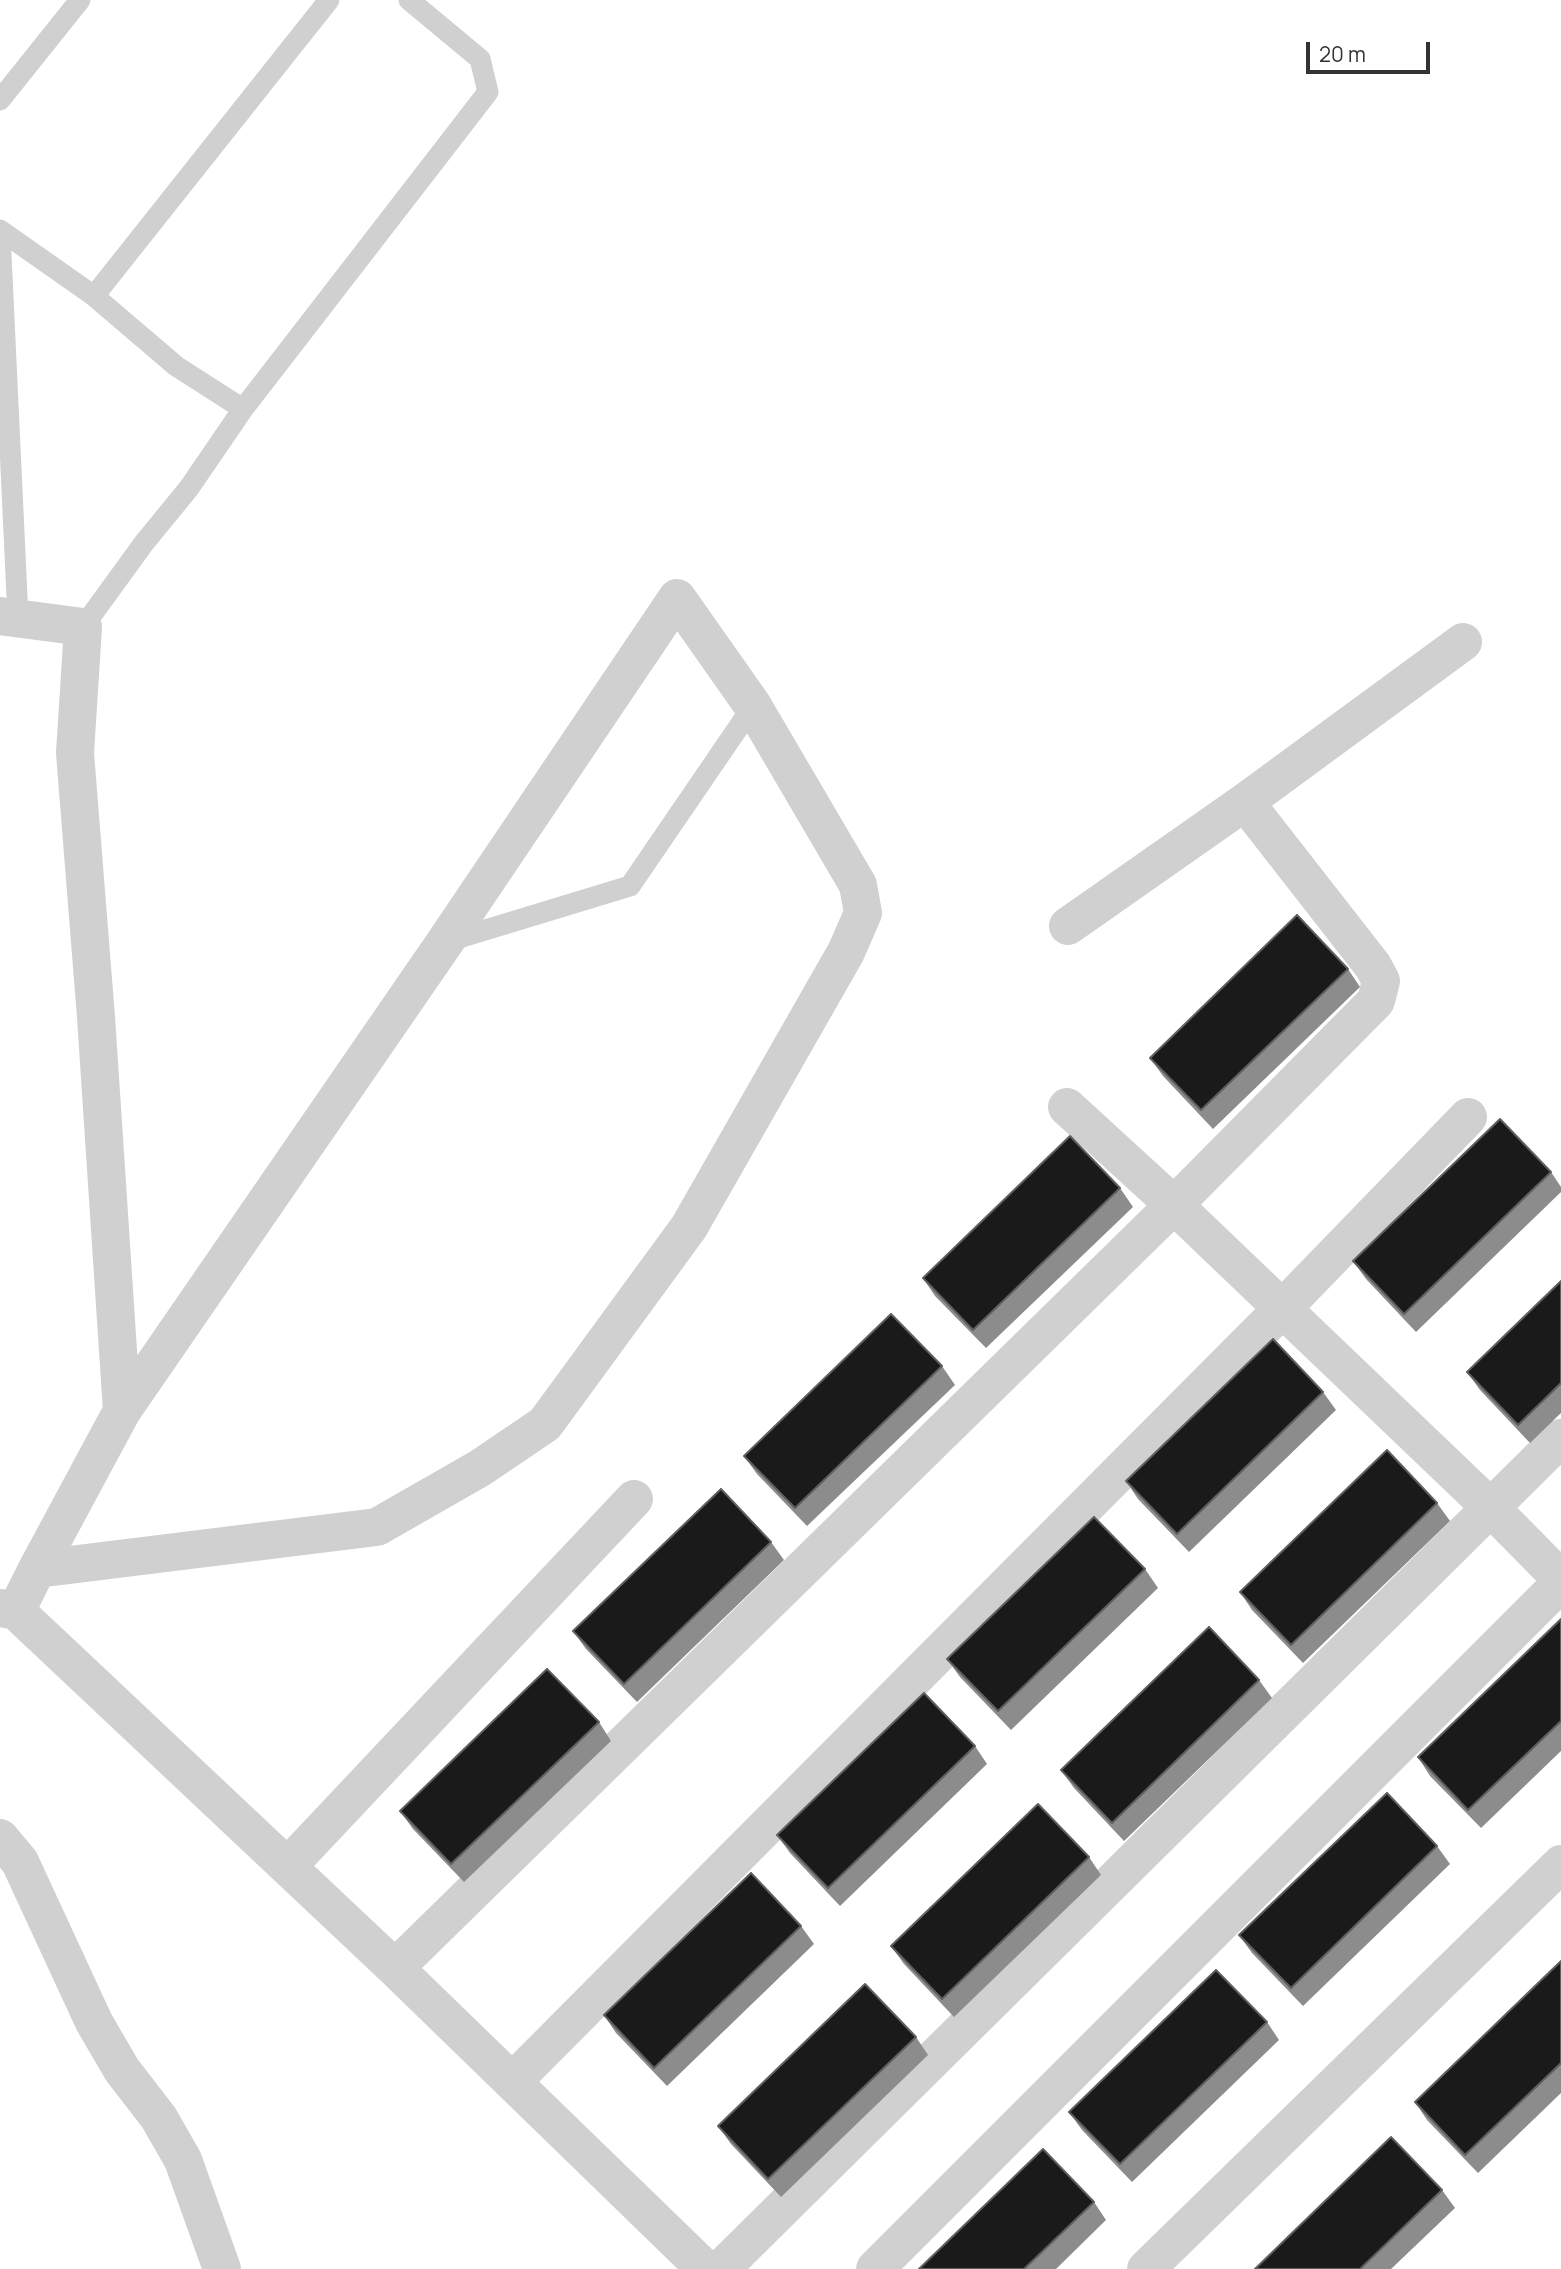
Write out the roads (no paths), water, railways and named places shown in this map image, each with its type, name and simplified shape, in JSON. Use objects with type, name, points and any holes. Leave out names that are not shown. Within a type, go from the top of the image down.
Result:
[{"type":"street","points":[[37,1569],[377,1527],[480,1468],[545,1424],[689,1227],[846,952],[863,913],[858,885],[753,705],[677,598],[445,942],[122,1411],[37,1569],[8,1609],[395,1968],[705,2269]]},
{"type":"street","points":[[9,617],[83,627],[75,753],[96,1017],[122,1411]]},
{"type":"street","points":[[1068,926],[1245,802],[1463,642]]},
{"type":"street","points":[[395,1968],[1174,1205],[1376,1001],[1381,981],[1373,966],[1245,802]]},
{"type":"street","points":[[875,2269],[1561,1581],[1491,1508],[1174,1205],[1067,1107]]},
{"type":"street","points":[[513,2081],[1282,1309],[1468,1117]]},
{"type":"street","points":[[721,2269],[1561,1438]]},
{"type":"street","points":[[288,1867],[634,1499]]},
{"type":"street","points":[[0,1838],[20,1862],[30,1881],[94,2022],[122,2070],[159,2118],[183,2160],[222,2269]]},
{"type":"street","points":[[1146,2269],[1561,1864]]},
{"type":"lane","points":[[0,100],[80,0]]},
{"type":"lane","points":[[94,296],[330,0]]},
{"type":"lane","points":[[83,627],[144,543],[189,488],[243,409],[488,92],[480,59],[409,0]]},
{"type":"lane","points":[[0,231],[94,296],[176,366],[243,409]]},
{"type":"lane","points":[[0,231],[9,617]]},
{"type":"lane","points":[[445,942],[629,886],[753,705]]}]
